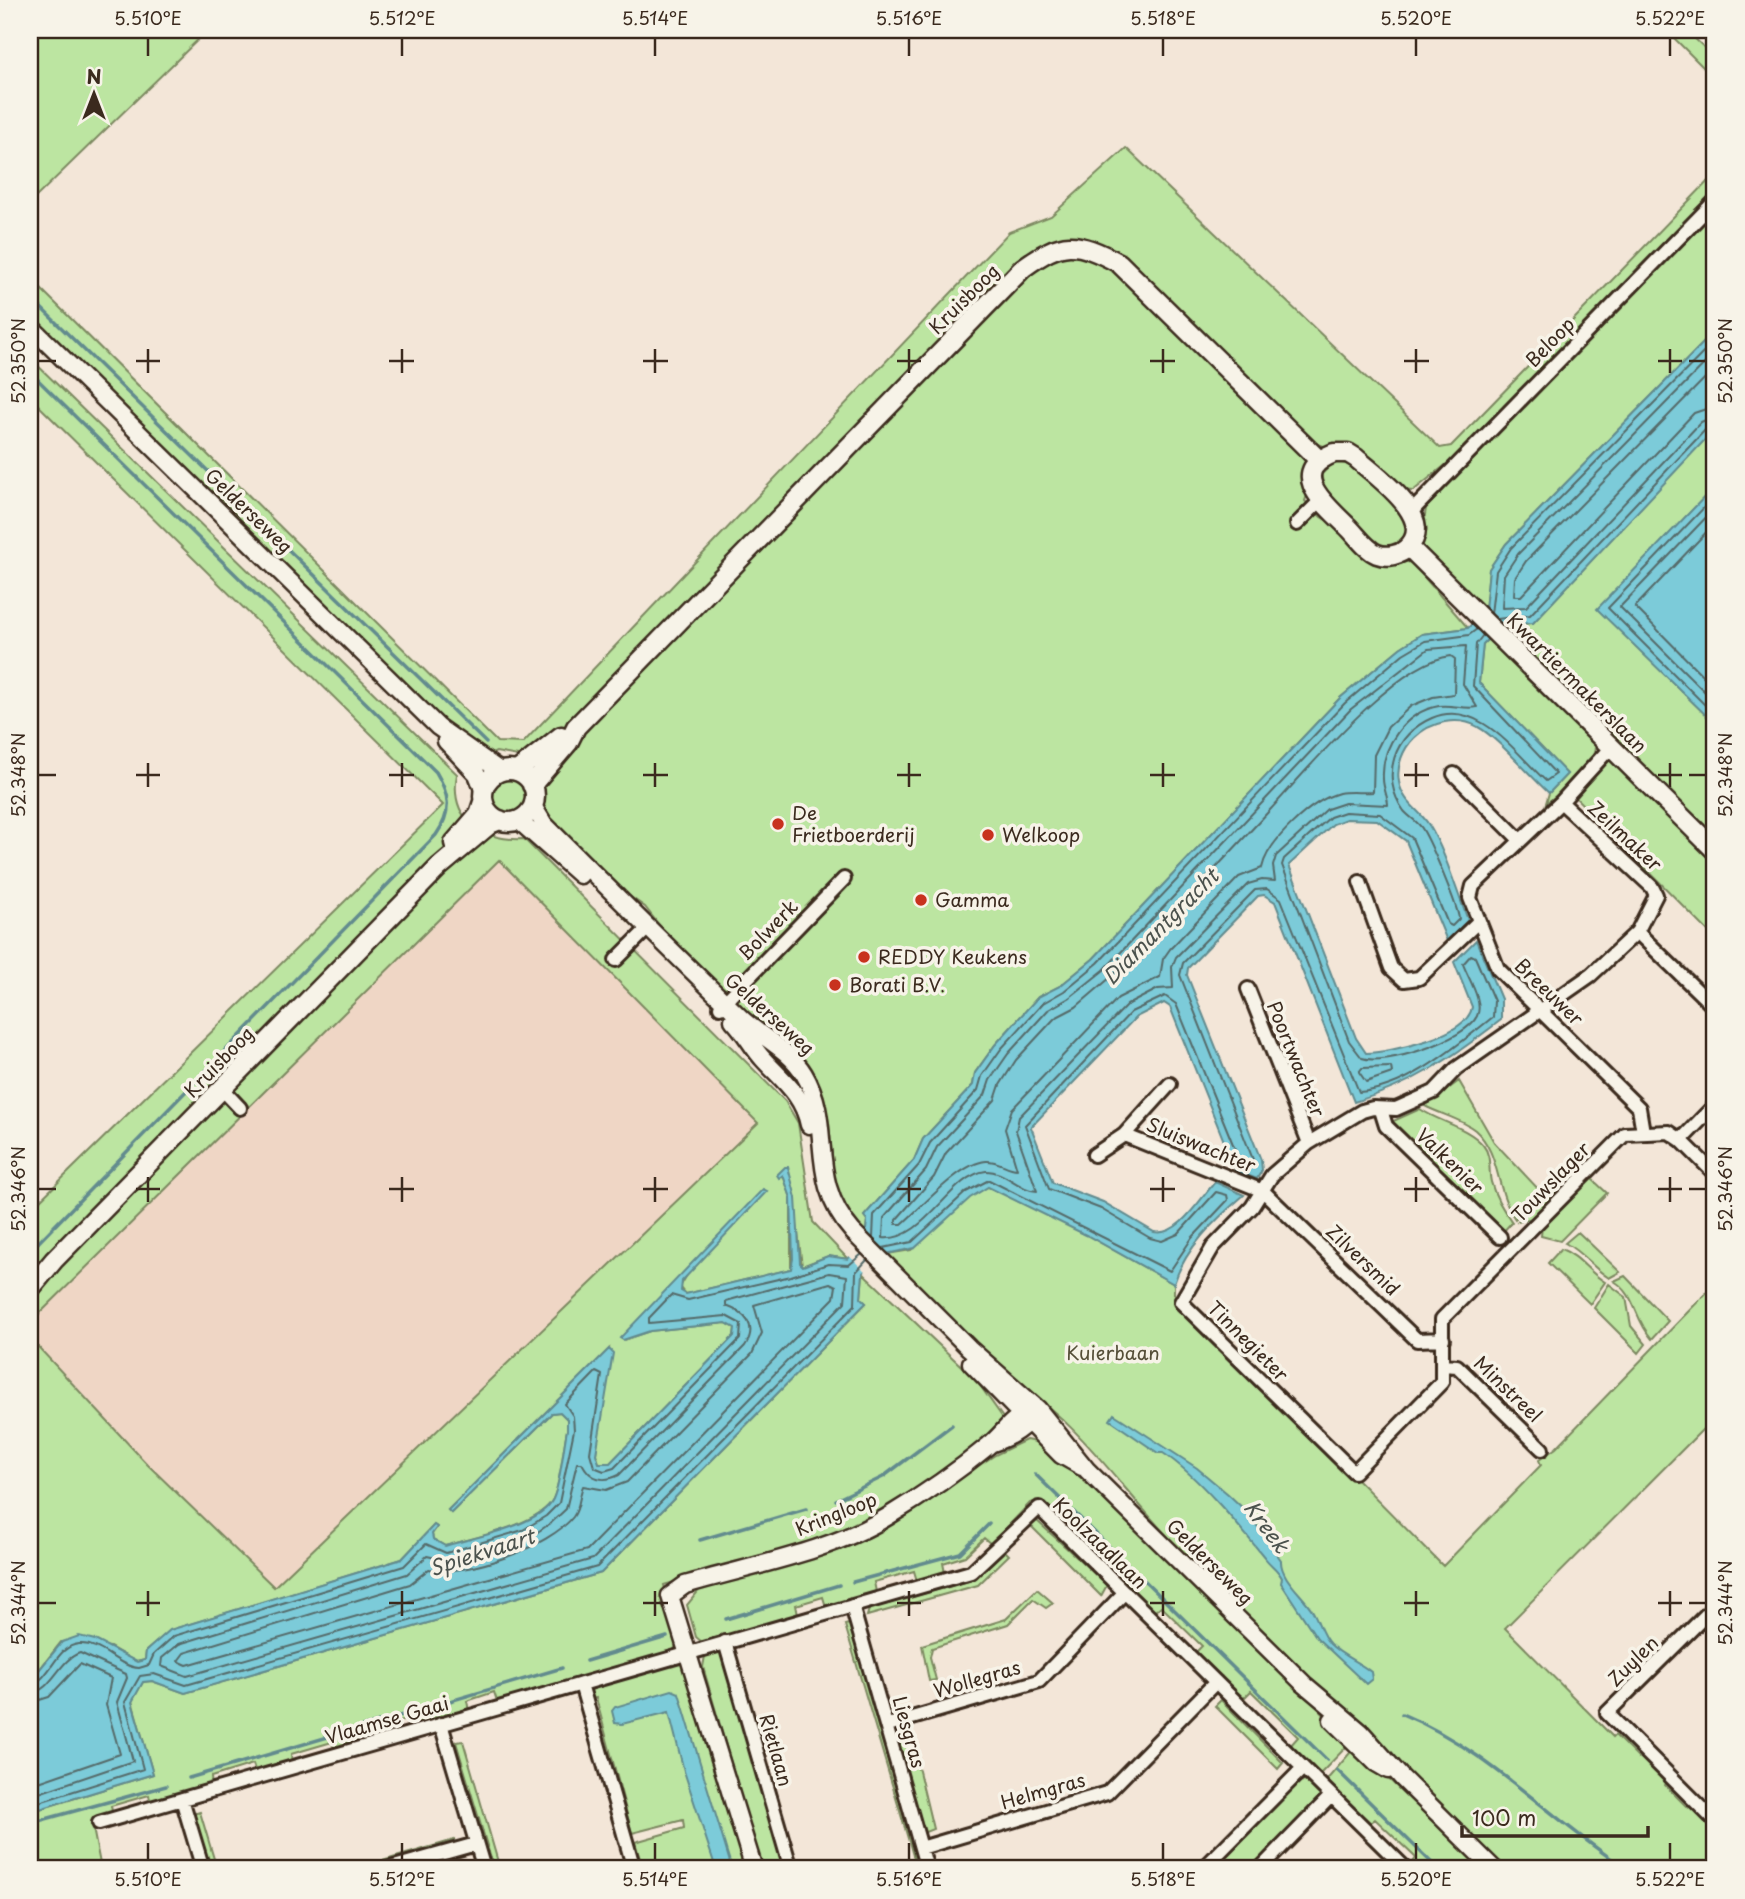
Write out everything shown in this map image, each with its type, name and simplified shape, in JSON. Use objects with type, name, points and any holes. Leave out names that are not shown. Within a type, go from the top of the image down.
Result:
[{"type":"main road","name":"Kruisboog","points":[[532,785],[576,727],[1005,286],[1048,250],[1066,246],[1089,247],[1119,263],[1320,461]]},
{"type":"main road","points":[[1334,453],[1348,453],[1412,511],[1417,527],[1409,547],[1394,555],[1377,554],[1320,500],[1311,480],[1320,461],[1334,453]]},
{"type":"main road","name":"Kwartiermakerslaan","points":[[1409,547],[1715,850]]},
{"type":"main road","name":"Kruisboog","points":[[509,771],[576,727]]},
{"type":"main road","points":[[509,771],[532,785],[533,806],[509,820],[490,814],[483,795],[493,775],[509,771]]},
{"type":"main road","name":"Kruisboog","points":[[439,867],[446,852],[479,814],[483,795]]},
{"type":"main road","name":"Kruisboog","points":[[30,1289],[54,1260],[439,867],[490,824],[509,820]]},
{"type":"street","name":"Beloop","points":[[1412,511],[1715,201]]},
{"type":"street","name":"Gelderseweg","points":[[30,326],[438,727],[509,771]]},
{"type":"street","points":[[1297,524],[1320,500]]},
{"type":"street","name":"Gelderseweg","points":[[438,727],[443,737],[477,774],[483,795]]},
{"type":"street","name":"Breeuwer","points":[[1611,747],[1561,802],[1469,891],[1498,969],[1639,1108],[1643,1132]]},
{"type":"street","points":[[1454,775],[1520,840]]},
{"type":"street","name":"Zeilmaker","points":[[1434,1092],[1456,1069],[1591,975],[1637,932],[1653,904],[1656,895],[1651,887],[1561,802]]},
{"type":"street","name":"Gelderseweg","points":[[533,806],[544,824],[645,931]]},
{"type":"street","name":"Gelderseweg","points":[[509,820],[535,832],[722,1005],[773,1040],[802,1071],[812,1090],[828,1194],[850,1235],[1030,1415],[1061,1455],[1087,1470],[1304,1684],[1327,1714],[1376,1763],[1402,1778],[1494,1869]]},
{"type":"street","name":"Bolwerk","points":[[722,1005],[844,879]]},
{"type":"street","points":[[1360,882],[1391,968],[1404,979],[1419,978],[1479,921]]},
{"type":"street","points":[[616,960],[645,931]]},
{"type":"street","points":[[1637,932],[1715,1008]]},
{"type":"street","name":"Poortwachter","points":[[1248,989],[1309,1143]]},
{"type":"street","name":"Sluiswachter","points":[[1094,1155],[1124,1135],[1170,1084]]},
{"type":"street","points":[[222,1089],[240,1108]]},
{"type":"street","name":"Tinnegieter","points":[[1434,1092],[1415,1103],[1362,1111],[1309,1143],[1272,1175],[1252,1207],[1213,1247],[1181,1301],[1354,1472],[1438,1386],[1443,1376],[1443,1339]]},
{"type":"street","points":[[1681,1140],[1715,1105]]},
{"type":"street","name":"Valkenier","points":[[1381,1110],[1386,1126],[1500,1237]]},
{"type":"street","name":"Touwslager","points":[[1443,1339],[1442,1319],[1621,1137],[1629,1132],[1643,1132]]},
{"type":"street","points":[[1643,1132],[1670,1132],[1715,1174]]},
{"type":"street","name":"Sluiswachter","points":[[1124,1135],[1263,1191]]},
{"type":"street","name":"Zilversmid","points":[[1263,1191],[1417,1340],[1443,1339]]},
{"type":"street","name":"Minstreel","points":[[1443,1365],[1457,1366],[1542,1449]]},
{"type":"street","name":"Kringloop","points":[[754,1869],[705,1703],[706,1688],[691,1652],[680,1596],[681,1588],[858,1532],[927,1491],[990,1444],[1008,1438],[1030,1415]]},
{"type":"street","name":"Koolzaadlaan","points":[[691,1652],[971,1572],[1039,1508],[1406,1869]]},
{"type":"street","name":"Wollegras","points":[[888,1725],[1039,1681],[1125,1592]]},
{"type":"street","name":"Liesgras","points":[[852,1606],[927,1869]]},
{"type":"street","name":"Zuylen","points":[[1715,1606],[1607,1713],[1715,1821]]},
{"type":"street","name":"Rietlaan","points":[[725,1642],[791,1869]]},
{"type":"street","name":"Vlaamse Gaai","points":[[99,1823],[691,1652]]},
{"type":"street","name":"Helmgras","points":[[921,1848],[1107,1793],[1216,1682]]},
{"type":"street","points":[[581,1684],[635,1869]]},
{"type":"street","points":[[441,1724],[484,1869]]},
{"type":"street","points":[[1203,1869],[1303,1768]]},
{"type":"street","points":[[1260,1869],[1331,1796]]},
{"type":"street","points":[[182,1799],[203,1869]]},
{"type":"street","points":[[387,1869],[476,1844]]},
{"type":"shaded area","points":[[499,860],[759,1123],[274,1587],[147,1464],[30,1338],[30,1323]]},
{"type":"green space","points":[[30,30],[208,30],[30,203]]},
{"type":"green space","points":[[1666,30],[1686,30],[1715,58],[1715,79]]},
{"type":"green space","points":[[1126,148],[1440,448],[1451,446],[1715,174],[1715,192],[1458,455],[1413,491],[1401,490],[1338,446],[1326,447],[1316,443],[1120,260],[1090,244],[1022,265],[551,741],[529,758],[496,752],[485,757],[445,725],[30,317],[30,278],[497,742],[523,743],[1009,232],[1051,216]]},
{"type":"green space","points":[[1715,207],[1715,331],[1506,544],[1489,569],[1485,610],[1425,550],[1421,540],[1426,508]]},
{"type":"green space","points":[[1068,250],[1111,264],[1306,459],[1308,492],[1305,501],[1321,517],[1399,560],[1412,563],[1468,628],[1422,634],[1400,648],[1340,698],[1093,959],[1060,986],[1038,997],[995,1045],[975,1073],[973,1085],[923,1139],[914,1160],[864,1216],[867,1220],[865,1240],[837,1211],[829,1123],[824,1098],[811,1075],[670,939],[645,907],[612,884],[539,811],[544,791],[542,779],[584,729],[1027,271]]},
{"type":"green space","points":[[30,358],[457,774],[458,804],[472,824],[495,836],[524,839],[785,1101],[798,1123],[813,1222],[848,1259],[828,1256],[802,1266],[792,1183],[787,1173],[783,1175],[791,1198],[791,1269],[686,1294],[680,1287],[687,1275],[623,1340],[650,1331],[726,1323],[735,1328],[734,1336],[610,1463],[599,1463],[596,1454],[609,1349],[448,1510],[451,1513],[552,1413],[560,1412],[567,1419],[567,1430],[558,1484],[553,1499],[546,1508],[520,1523],[445,1546],[433,1539],[432,1534],[437,1527],[434,1525],[402,1559],[171,1630],[146,1651],[145,1660],[136,1662],[110,1647],[61,1642],[30,1681],[30,1338],[147,1464],[274,1587],[758,1123],[499,860],[30,1323],[30,1210],[443,805],[30,397]]},
{"type":"green space","points":[[1715,428],[1715,486],[1598,609],[1715,724],[1715,839],[1501,625],[1533,623]]},
{"type":"green space","points":[[1335,461],[1360,468],[1405,516],[1408,533],[1399,544],[1387,547],[1375,542],[1355,526],[1335,504],[1323,483],[1322,474]]},
{"type":"green space","points":[[1490,637],[1595,741],[1595,750],[1586,768],[1570,785],[1546,803],[1549,793],[1567,774],[1479,683],[1483,644]]},
{"type":"green space","points":[[1610,757],[1715,861],[1715,938],[1576,798]]},
{"type":"green space","points":[[508,779],[520,784],[525,796],[520,808],[508,813],[496,808],[491,796],[496,784]]},
{"type":"green space","points":[[1459,1081],[1494,1142],[1541,1192],[1515,1219],[1483,1139],[1470,1126],[1425,1106]]},
{"type":"green space","points":[[1420,1109],[1470,1134],[1486,1149],[1493,1188],[1512,1222],[1502,1233],[1391,1122]]},
{"type":"green space","name":"Kuierbaan","points":[[992,1176],[1087,1235],[1174,1284],[1174,1294],[1443,1566],[1541,1465],[1539,1460],[1556,1448],[1715,1284],[1715,1417],[1505,1628],[1613,1737],[1615,1735],[1638,1758],[1642,1755],[1668,1780],[1665,1785],[1688,1808],[1693,1804],[1713,1825],[1710,1828],[1715,1833],[1715,1869],[1504,1869],[1173,1542],[1075,1432],[1032,1394],[1008,1380],[881,1255],[911,1250]]},
{"type":"green space","points":[[1591,1178],[1607,1193],[1560,1241],[1541,1236],[1542,1226]]},
{"type":"green space","points":[[1552,1186],[1559,1192],[1534,1218],[1518,1221]]},
{"type":"green space","points":[[1578,1232],[1620,1272],[1609,1278],[1565,1243]]},
{"type":"green space","points":[[1561,1249],[1574,1256],[1605,1282],[1590,1304],[1548,1263]]},
{"type":"green space","points":[[863,1273],[976,1380],[1003,1418],[971,1452],[878,1516],[827,1538],[664,1585],[679,1641],[673,1651],[498,1704],[494,1692],[467,1701],[469,1711],[414,1728],[410,1718],[368,1731],[370,1740],[335,1751],[332,1742],[291,1754],[292,1763],[256,1773],[253,1764],[211,1777],[212,1787],[151,1805],[149,1795],[111,1806],[113,1816],[95,1821],[93,1828],[101,1869],[37,1869],[30,1850],[30,1812],[153,1774],[132,1701],[143,1682],[152,1681],[185,1693],[601,1573],[866,1303],[861,1299]]},
{"type":"green space","points":[[1625,1276],[1668,1321],[1652,1339],[1627,1293],[1614,1281]]},
{"type":"green space","points":[[1609,1284],[1626,1297],[1631,1326],[1646,1344],[1639,1353],[1594,1308]]},
{"type":"green space","points":[[1026,1440],[1041,1443],[1114,1507],[1304,1693],[1350,1743],[1321,1773],[1317,1774],[1290,1746],[1298,1737],[1251,1691],[1242,1700],[1195,1653],[1202,1646],[1161,1606],[1154,1612],[1100,1560],[1106,1552],[1065,1511],[1058,1518],[1041,1501],[1030,1503],[991,1544],[984,1538],[965,1556],[943,1563],[945,1573],[917,1581],[914,1571],[874,1582],[876,1592],[826,1607],[823,1597],[796,1605],[798,1615],[713,1641],[703,1643],[696,1637],[687,1605],[700,1589],[819,1555],[870,1537],[995,1455]]},
{"type":"green space","points":[[1036,1520],[1107,1585],[1101,1596],[1030,1525]]},
{"type":"green space","points":[[1004,1550],[1009,1555],[978,1585],[867,1616],[869,1609],[972,1580]]},
{"type":"green space","points":[[1037,1589],[1053,1603],[1046,1608],[1033,1599],[1008,1624],[932,1648],[930,1657],[936,1680],[929,1681],[922,1645],[1006,1619]]},
{"type":"green space","points":[[853,1623],[924,1869],[917,1869],[845,1625]]},
{"type":"green space","points":[[712,1651],[721,1652],[725,1659],[787,1869],[762,1869],[703,1667],[705,1656]]},
{"type":"green space","points":[[675,1662],[684,1665],[749,1869],[643,1869],[635,1842],[684,1828],[683,1820],[632,1833],[596,1698],[589,1700],[589,1693],[594,1686]]},
{"type":"green space","points":[[1221,1700],[1283,1763],[1278,1769],[1215,1706]]},
{"type":"green space","points":[[904,1732],[919,1771],[933,1829],[923,1833],[896,1737]]},
{"type":"green space","points":[[463,1741],[500,1869],[494,1869],[456,1742]]},
{"type":"green space","points":[[1355,1747],[1483,1869],[1415,1869],[1411,1865],[1416,1858],[1375,1819],[1369,1824],[1325,1782]]},
{"type":"green space","points":[[1300,1781],[1312,1782],[1320,1791],[1320,1800],[1252,1869],[1214,1869]]},
{"type":"green space","points":[[200,1812],[217,1869],[209,1869],[193,1814]]},
{"type":"green space","points":[[454,1840],[455,1844],[372,1869],[355,1869]]},
{"type":"water","points":[[1715,331],[1715,429],[1533,623],[1501,625],[1483,644],[1479,683],[1567,774],[1549,793],[1495,739],[1478,727],[1462,721],[1436,724],[1421,732],[1410,742],[1401,758],[1398,776],[1401,789],[1435,836],[1468,920],[1447,941],[1406,841],[1377,820],[1346,819],[1333,824],[1289,865],[1356,1038],[1366,1053],[1409,1046],[1427,1040],[1457,1026],[1467,1017],[1472,1007],[1454,962],[1476,940],[1501,999],[1501,1020],[1432,1068],[1395,1087],[1354,1102],[1275,902],[1264,895],[1258,896],[1188,968],[1187,975],[1261,1160],[1262,1170],[1257,1179],[1236,1171],[1170,1007],[1164,1003],[1136,1017],[1031,1127],[1053,1183],[1103,1202],[1154,1232],[1172,1229],[1180,1223],[1215,1182],[1244,1195],[1212,1224],[1194,1246],[1174,1284],[1088,1236],[988,1187],[970,1198],[915,1248],[881,1255],[863,1273],[861,1298],[866,1303],[601,1573],[185,1693],[152,1681],[143,1682],[132,1702],[153,1774],[30,1812],[30,1681],[62,1642],[79,1636],[95,1640],[137,1662],[145,1660],[146,1651],[170,1630],[402,1559],[434,1525],[437,1527],[432,1534],[433,1539],[445,1546],[504,1530],[534,1517],[553,1499],[558,1484],[567,1430],[567,1419],[560,1412],[552,1413],[451,1513],[448,1510],[609,1349],[613,1353],[596,1454],[599,1463],[610,1463],[734,1336],[735,1328],[726,1323],[650,1331],[623,1340],[620,1338],[763,1189],[767,1191],[682,1281],[681,1291],[686,1294],[791,1269],[791,1198],[783,1175],[779,1178],[777,1175],[785,1167],[788,1167],[796,1198],[800,1263],[803,1266],[828,1256],[848,1259],[865,1240],[867,1220],[864,1216],[914,1160],[923,1139],[973,1085],[975,1073],[995,1045],[1038,997],[1060,986],[1093,959],[1340,698],[1400,648],[1422,634],[1468,628],[1485,610],[1489,569],[1506,544]]},
{"type":"water","points":[[1715,486],[1715,724],[1597,609]]},
{"type":"water","points":[[1114,1414],[1197,1468],[1248,1513],[1281,1560],[1288,1580],[1312,1610],[1327,1640],[1371,1672],[1372,1679],[1366,1684],[1317,1638],[1281,1583],[1282,1578],[1278,1572],[1203,1487],[1163,1453],[1158,1453],[1110,1420]]},
{"type":"water","points":[[672,1690],[679,1693],[732,1869],[716,1869],[684,1771],[669,1712],[622,1724],[615,1723],[612,1711],[615,1707]]},
{"type":"pier","points":[[862,1239],[883,1259],[868,1274],[847,1254]]},
{"type":"waterway","points":[[30,297],[486,743]]},
{"type":"waterway","points":[[30,372],[436,772],[444,788],[447,804],[445,819],[436,835],[30,1251]]},
{"type":"waterway","points":[[836,1500],[883,1477],[952,1425]]},
{"type":"waterway","points":[[1035,1474],[1134,1571]]},
{"type":"waterway","points":[[700,1540],[806,1509]]},
{"type":"waterway","points":[[853,1582],[960,1553],[989,1524]]},
{"type":"waterway","points":[[1144,1580],[1327,1760]]},
{"type":"waterway","points":[[726,1619],[839,1585]]},
{"type":"waterway","points":[[586,1661],[667,1637]]},
{"type":"waterway","points":[[189,1778],[562,1668]]},
{"type":"waterway","name":"Kreek","points":[[1402,1714],[1433,1729],[1490,1765],[1626,1869]]},
{"type":"waterway","points":[[1337,1770],[1438,1869]]},
{"type":"waterway","points":[[31,1823],[166,1786]]},
{"type":"place","name":"De Frietboerderij","points":[[778,824]]},
{"type":"place","name":"Welkoop","points":[[988,835]]},
{"type":"place","name":"Gamma","points":[[921,900]]},
{"type":"place","name":"REDDY Keukens","points":[[864,957]]},
{"type":"place","name":"Borati B.V.","points":[[835,985]]},
{"type":"water label","name":"Diamantgracht","points":[[1161,927]]},
{"type":"water label","name":"Spiekvaart","points":[[482,1553]]}]
